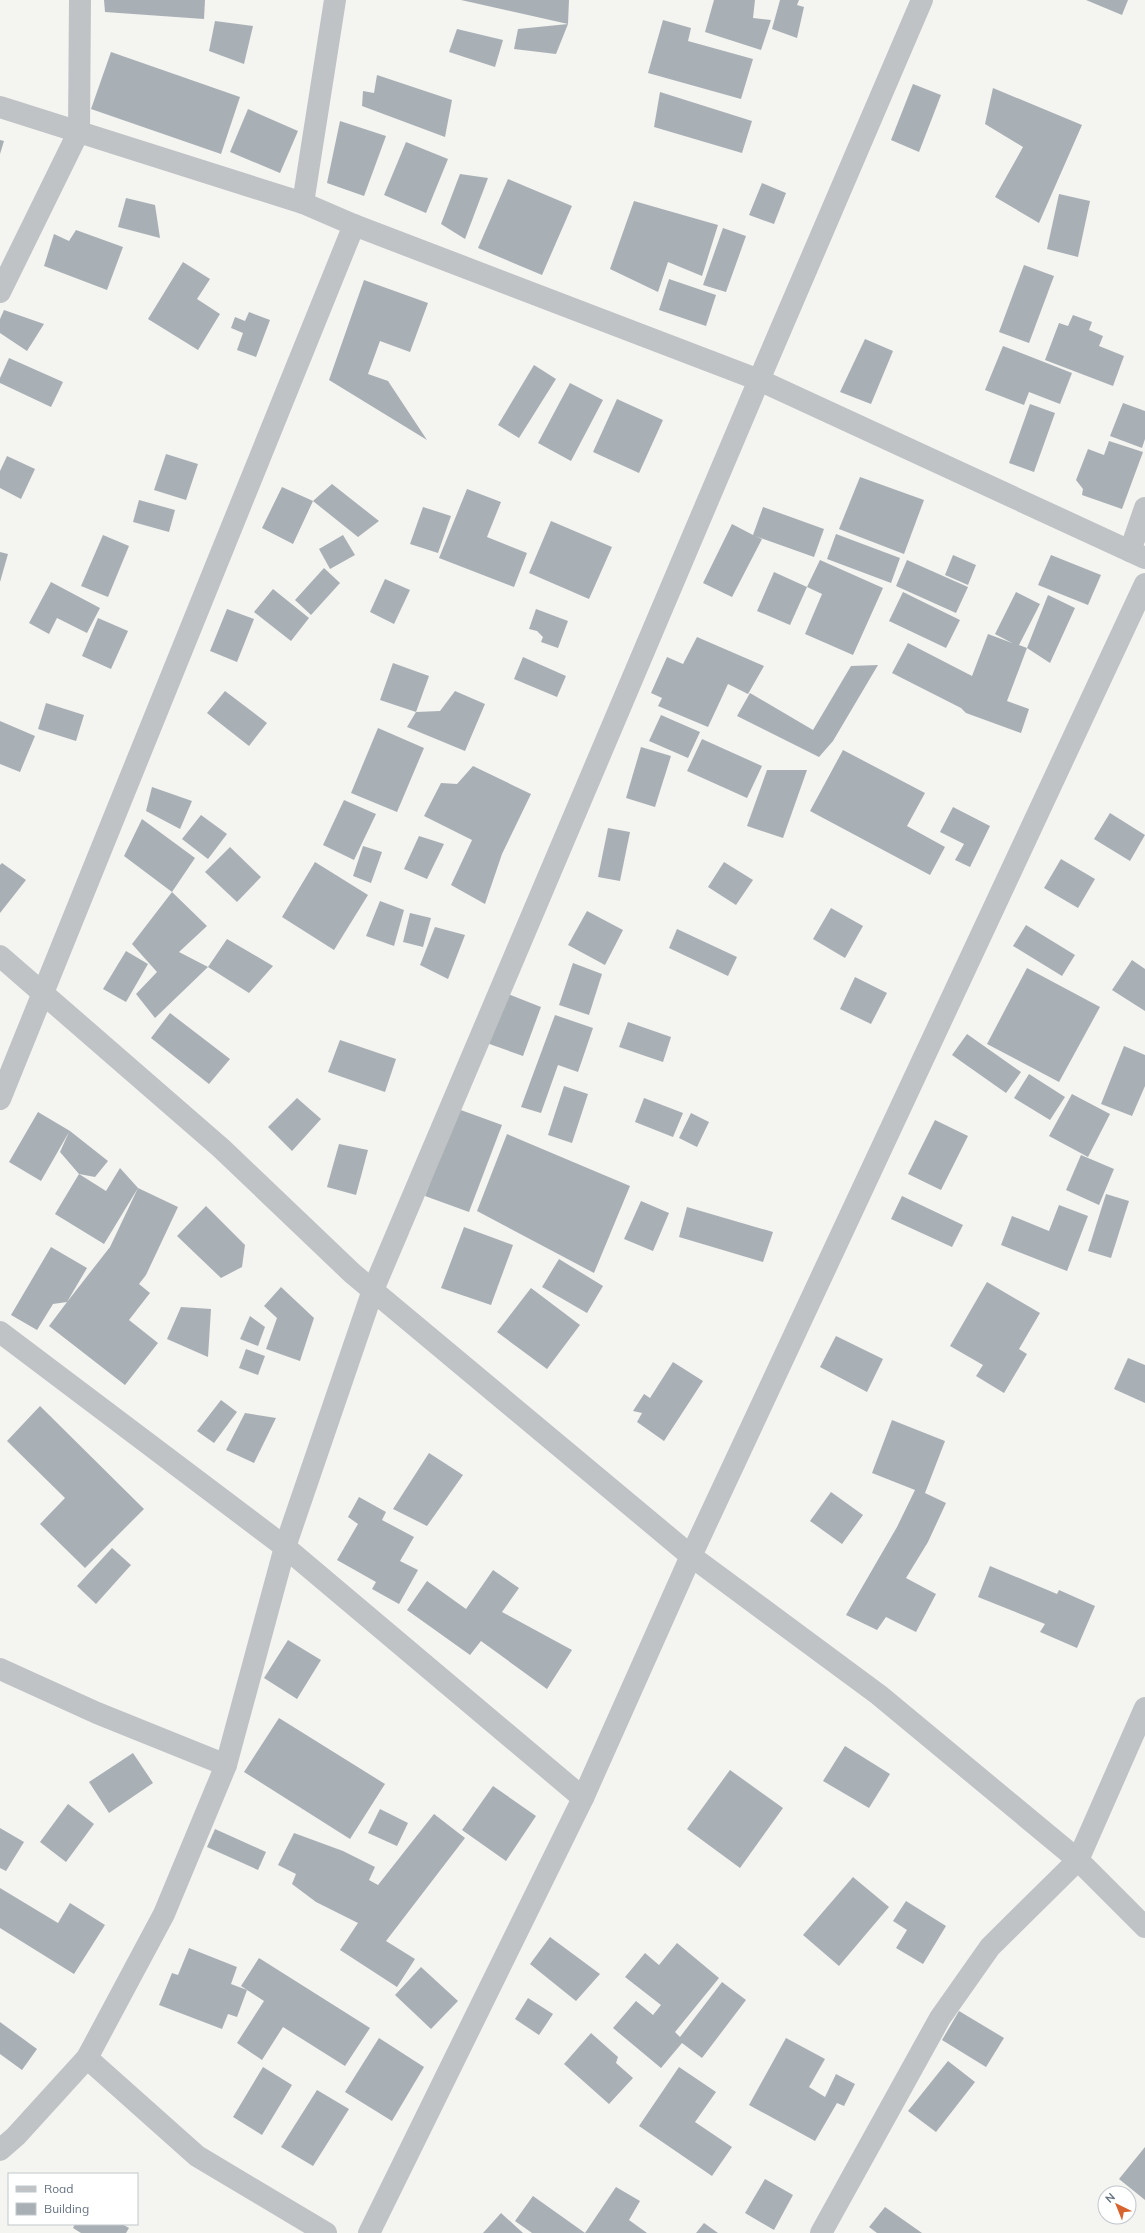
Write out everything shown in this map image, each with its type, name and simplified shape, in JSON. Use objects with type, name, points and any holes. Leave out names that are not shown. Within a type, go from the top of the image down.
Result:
[{"type":"street","points":[[0,292],[79,131],[80,0]]},
{"type":"street","points":[[303,203],[335,0]]},
{"type":"street","points":[[0,2150],[16,2136],[87,2058],[164,1914],[226,1765],[285,1547],[373,1290],[922,0]]},
{"type":"street","points":[[0,107],[303,203],[354,225],[759,380],[1138,554],[1145,508]]},
{"type":"street","points":[[0,1099],[44,995],[354,225]]},
{"type":"street","points":[[369,2233],[583,1798],[691,1556],[1145,584]]},
{"type":"street","points":[[0,956],[221,1148],[352,1273],[691,1556],[879,1695],[1078,1860],[1145,1927]]},
{"type":"street","points":[[0,1332],[285,1547],[583,1798]]},
{"type":"street","points":[[0,1669],[97,1713],[226,1765]]},
{"type":"street","points":[[821,2233],[940,2018],[990,1948],[1078,1860],[1145,1708]]},
{"type":"street","points":[[87,2058],[197,2156],[326,2233]]},
{"type":"building","points":[[104,0],[205,0],[204,19],[105,12]]},
{"type":"building","points":[[461,0],[569,0],[568,24]]},
{"type":"building","points":[[714,0],[755,0],[753,18],[771,20],[761,50],[705,32]]},
{"type":"building","points":[[780,0],[799,0],[797,5],[804,7],[797,38],[772,29]]},
{"type":"building","points":[[1086,0],[1128,0],[1122,15]]},
{"type":"building","points":[[663,20],[691,28],[688,41],[753,59],[741,99],[648,73]]},
{"type":"building","points":[[215,21],[253,26],[244,64],[209,51]]},
{"type":"building","points":[[568,24],[556,54],[514,49],[518,29]]},
{"type":"building","points":[[457,29],[503,40],[495,67],[449,52]]},
{"type":"building","points":[[111,52],[240,97],[221,154],[91,109]]},
{"type":"building","points":[[377,75],[452,100],[445,137],[362,106],[363,91],[374,93]]},
{"type":"building","points":[[913,84],[941,95],[919,152],[891,140]]},
{"type":"building","points":[[993,88],[1082,125],[1039,223],[995,197],[1023,147],[985,124]]},
{"type":"building","points":[[660,92],[752,121],[742,153],[654,127]]},
{"type":"building","points":[[248,109],[298,131],[280,173],[230,152]]},
{"type":"building","points":[[340,121],[386,136],[364,196],[327,183]]},
{"type":"building","points":[[0,140],[4,141],[0,154]]},
{"type":"building","points":[[406,142],[448,159],[426,213],[384,195]]},
{"type":"building","points":[[460,174],[488,178],[465,239],[441,224]]},
{"type":"building","points":[[508,179],[572,206],[542,275],[478,248]]},
{"type":"building","points":[[762,183],[786,193],[774,224],[749,215]]},
{"type":"building","points":[[1059,194],[1090,201],[1078,257],[1047,249]]},
{"type":"building","points":[[126,198],[155,205],[160,238],[118,227]]},
{"type":"building","points":[[634,201],[718,225],[702,276],[668,262],[658,292],[610,269]]},
{"type":"building","points":[[723,228],[746,236],[726,292],[703,285]]},
{"type":"building","points":[[76,230],[123,247],[107,290],[44,266],[54,234],[69,241]]},
{"type":"building","points":[[183,262],[210,279],[197,299],[220,314],[198,350],[148,319]]},
{"type":"building","points":[[1024,265],[1054,276],[1029,343],[999,332]]},
{"type":"building","points":[[669,279],[716,295],[706,326],[659,310]]},
{"type":"building","points":[[364,280],[428,303],[410,352],[380,341],[368,374],[388,381],[427,440],[329,380]]},
{"type":"building","points":[[4,310],[44,324],[27,351],[0,333],[0,319]]},
{"type":"building","points":[[249,312],[270,320],[256,357],[237,350],[243,333],[231,328],[235,317],[245,321]]},
{"type":"building","points":[[1073,315],[1092,322],[1089,330],[1103,336],[1099,346],[1124,356],[1113,386],[1045,360],[1059,323],[1068,326]]},
{"type":"building","points":[[865,339],[893,351],[871,404],[840,392]]},
{"type":"building","points":[[1003,346],[1072,373],[1060,404],[1029,392],[1024,405],[985,390]]},
{"type":"building","points":[[9,358],[63,382],[51,407],[0,383],[0,378]]},
{"type":"building","points":[[534,365],[556,379],[519,438],[498,425]]},
{"type":"building","points":[[570,383],[603,400],[571,461],[538,443]]},
{"type":"building","points":[[617,399],[663,420],[639,473],[593,452]]},
{"type":"building","points":[[1123,403],[1145,411],[1145,439],[1142,448],[1110,436]]},
{"type":"building","points":[[1030,404],[1055,413],[1034,472],[1009,463]]},
{"type":"building","points":[[1109,441],[1143,452],[1122,509],[1082,495],[1083,489],[1076,480],[1088,449],[1104,455]]},
{"type":"building","points":[[166,454],[198,464],[186,500],[154,490]]},
{"type":"building","points":[[7,456],[35,469],[21,499],[0,488],[0,471]]},
{"type":"building","points":[[860,477],[924,500],[904,554],[839,529]]},
{"type":"building","points":[[332,484],[379,521],[358,537],[313,501]]},
{"type":"building","points":[[282,487],[313,501],[293,544],[262,528]]},
{"type":"building","points":[[467,489],[501,502],[487,537],[527,553],[514,587],[439,558]]},
{"type":"building","points":[[139,500],[175,510],[169,532],[133,522]]},
{"type":"building","points":[[423,507],[451,516],[438,553],[410,544]]},
{"type":"building","points":[[763,507],[824,529],[814,557],[755,536],[762,539],[732,597],[703,583],[732,524],[753,535]]},
{"type":"building","points":[[551,521],[612,547],[589,599],[529,573]]},
{"type":"building","points":[[836,534],[900,558],[891,583],[827,559]]},
{"type":"building","points":[[103,535],[129,546],[108,597],[81,586]]},
{"type":"building","points":[[343,535],[355,555],[330,569],[319,549]]},
{"type":"building","points":[[0,552],[8,554],[0,582]]},
{"type":"building","points":[[953,555],[976,565],[968,585],[945,575]]},
{"type":"building","points":[[1051,555],[1101,575],[1088,605],[1038,585]]},
{"type":"building","points":[[820,560],[883,588],[853,655],[805,634],[822,594],[807,587]]},
{"type":"building","points":[[907,560],[968,587],[956,613],[896,586]]},
{"type":"building","points":[[324,568],[340,583],[311,615],[295,600]]},
{"type":"building","points":[[774,572],[807,587],[790,625],[757,611]]},
{"type":"building","points":[[385,579],[410,590],[394,624],[370,612]]},
{"type":"building","points":[[51,582],[100,608],[87,633],[57,618],[49,634],[29,623]]},
{"type":"building","points":[[273,589],[309,618],[291,641],[254,612]]},
{"type":"building","points":[[903,592],[960,620],[946,648],[889,621]]},
{"type":"building","points":[[1016,592],[1040,604],[1019,645],[1027,648],[1007,701],[1029,709],[1021,733],[966,713],[961,708],[892,673],[908,643],[972,676],[988,634],[1012,643],[995,634]]},
{"type":"building","points":[[1048,595],[1075,608],[1050,663],[1027,648]]},
{"type":"building","points":[[227,609],[254,619],[237,662],[210,651]]},
{"type":"building","points":[[536,609],[568,621],[558,648],[541,642],[543,637],[537,631],[529,629]]},
{"type":"building","points":[[98,618],[128,631],[111,669],[82,656]]},
{"type":"building","points":[[697,637],[764,666],[748,694],[728,684],[708,727],[658,706],[662,698],[651,693],[667,657],[683,664]]},
{"type":"building","points":[[523,657],[566,676],[557,697],[514,679]]},
{"type":"building","points":[[393,663],[429,676],[416,712],[380,700]]},
{"type":"building","points":[[878,665],[833,741],[819,757],[737,716],[750,693],[813,730],[851,666]]},
{"type":"building","points":[[225,691],[267,723],[249,746],[207,713]]},
{"type":"building","points":[[455,691],[485,704],[465,751],[407,727],[416,712],[440,711]]},
{"type":"building","points":[[46,703],[84,715],[76,741],[38,729]]},
{"type":"building","points":[[661,715],[700,732],[688,758],[649,741]]},
{"type":"building","points":[[0,721],[35,736],[20,772],[0,764]]},
{"type":"building","points":[[378,728],[424,748],[397,812],[351,793]]},
{"type":"building","points":[[702,739],[762,766],[747,798],[687,771]]},
{"type":"building","points":[[641,747],[671,756],[655,807],[626,798]]},
{"type":"building","points":[[843,750],[925,793],[907,826],[945,847],[930,875],[810,811]]},
{"type":"building","points":[[473,766],[531,794],[502,854],[485,904],[451,885],[472,840],[424,816],[441,783],[457,784]]},
{"type":"building","points":[[767,770],[807,770],[783,838],[747,826]]},
{"type":"building","points":[[152,787],[192,801],[180,829],[146,811]]},
{"type":"building","points":[[344,800],[376,814],[354,860],[323,845]]},
{"type":"building","points":[[953,807],[990,826],[970,867],[955,860],[964,844],[940,832]]},
{"type":"building","points":[[1110,813],[1145,835],[1130,861],[1094,839]]},
{"type":"building","points":[[201,815],[227,834],[208,859],[182,839]]},
{"type":"building","points":[[142,819],[195,858],[172,892],[124,856]]},
{"type":"building","points":[[608,828],[630,832],[620,881],[598,877]]},
{"type":"building","points":[[419,836],[444,844],[427,879],[404,869]]},
{"type":"building","points":[[363,846],[382,852],[371,883],[353,876]]},
{"type":"building","points":[[230,847],[261,877],[237,902],[205,872]]},
{"type":"building","points":[[1061,859],[1095,879],[1078,908],[1044,888]]},
{"type":"building","points":[[315,862],[368,895],[334,950],[282,917]]},
{"type":"building","points":[[724,862],[753,880],[736,905],[708,887]]},
{"type":"building","points":[[2,863],[26,880],[0,913],[0,865]]},
{"type":"building","points":[[172,892],[207,926],[179,952],[208,967],[155,1018],[136,994],[157,972],[132,944]]},
{"type":"building","points":[[380,901],[404,910],[394,946],[366,936]]},
{"type":"building","points":[[831,908],[863,926],[845,958],[813,939]]},
{"type":"building","points":[[587,911],[623,930],[605,965],[568,945]]},
{"type":"building","points":[[410,913],[431,918],[423,947],[403,942]]},
{"type":"building","points":[[1026,925],[1075,955],[1062,976],[1013,946]]},
{"type":"building","points":[[435,927],[465,935],[448,979],[420,965]]},
{"type":"building","points":[[677,929],[737,957],[728,976],[669,948]]},
{"type":"building","points":[[227,939],[273,966],[249,993],[208,967]]},
{"type":"building","points":[[126,951],[148,964],[126,1002],[103,989]]},
{"type":"building","points":[[1132,960],[1145,969],[1145,1011],[1112,990]]},
{"type":"building","points":[[573,963],[602,974],[589,1015],[559,1005]]},
{"type":"building","points":[[1027,968],[1100,1007],[1059,1082],[987,1044]]},
{"type":"building","points":[[855,977],[887,993],[871,1024],[840,1009]]},
{"type":"building","points":[[500,991],[541,1007],[523,1056],[481,1041]]},
{"type":"building","points":[[170,1013],[230,1059],[209,1084],[151,1038]]},
{"type":"building","points":[[555,1015],[593,1028],[578,1072],[558,1065],[541,1113],[521,1107]]},
{"type":"building","points":[[628,1022],[671,1037],[663,1062],[619,1047]]},
{"type":"building","points":[[967,1034],[1021,1072],[1006,1093],[952,1055]]},
{"type":"building","points":[[340,1040],[396,1059],[385,1092],[328,1072]]},
{"type":"building","points":[[1124,1046],[1145,1055],[1145,1086],[1132,1116],[1101,1104]]},
{"type":"building","points":[[1029,1074],[1065,1097],[1050,1120],[1014,1098]]},
{"type":"building","points":[[564,1086],[588,1094],[572,1143],[548,1135]]},
{"type":"building","points":[[1072,1094],[1110,1114],[1088,1157],[1049,1136]]},
{"type":"building","points":[[297,1098],[321,1119],[292,1151],[268,1127]]},
{"type":"building","points":[[644,1098],[683,1113],[673,1137],[635,1122]]},
{"type":"building","points":[[458,1109],[502,1125],[469,1212],[425,1196]]},
{"type":"building","points":[[38,1112],[70,1131],[108,1161],[95,1177],[79,1174],[60,1152],[69,1132],[41,1181],[9,1162]]},
{"type":"building","points":[[691,1113],[709,1122],[697,1147],[679,1138]]},
{"type":"building","points":[[935,1120],[968,1136],[941,1190],[908,1174]]},
{"type":"building","points":[[507,1134],[630,1186],[594,1273],[477,1211]]},
{"type":"building","points":[[339,1144],[368,1150],[356,1195],[327,1187]]},
{"type":"building","points":[[1081,1155],[1114,1169],[1099,1205],[1066,1190]]},
{"type":"building","points":[[120,1168],[138,1188],[104,1244],[55,1214],[79,1174],[106,1191]]},
{"type":"building","points":[[138,1188],[178,1207],[146,1275],[139,1284],[150,1293],[129,1320],[158,1343],[125,1385],[49,1326],[110,1247]]},
{"type":"building","points":[[1106,1194],[1129,1201],[1111,1258],[1088,1251]]},
{"type":"building","points":[[902,1196],[963,1225],[952,1247],[891,1219]]},
{"type":"building","points":[[641,1201],[669,1213],[653,1251],[624,1239]]},
{"type":"building","points":[[1059,1205],[1088,1216],[1067,1271],[1001,1245],[1012,1216],[1049,1231]]},
{"type":"building","points":[[206,1206],[245,1245],[242,1267],[221,1278],[177,1236]]},
{"type":"building","points":[[687,1207],[773,1232],[763,1262],[679,1237]]},
{"type":"building","points":[[464,1227],[513,1245],[491,1305],[441,1288]]},
{"type":"building","points":[[51,1247],[87,1268],[67,1302],[53,1304],[37,1330],[11,1315]]},
{"type":"building","points":[[559,1259],[603,1286],[587,1313],[542,1287]]},
{"type":"building","points":[[987,1282],[1040,1313],[1019,1349],[1027,1354],[1004,1393],[976,1376],[983,1365],[950,1346]]},
{"type":"building","points":[[281,1287],[314,1318],[300,1361],[266,1349],[277,1318],[264,1306]]},
{"type":"building","points":[[531,1288],[580,1325],[547,1369],[497,1332]]},
{"type":"building","points":[[181,1307],[211,1309],[208,1357],[167,1339]]},
{"type":"building","points":[[250,1316],[265,1327],[258,1346],[240,1339]]},
{"type":"building","points":[[836,1336],[883,1359],[867,1392],[820,1367]]},
{"type":"building","points":[[246,1349],[265,1356],[258,1375],[239,1368]]},
{"type":"building","points":[[1128,1358],[1145,1365],[1145,1403],[1114,1389]]},
{"type":"building","points":[[673,1362],[703,1381],[664,1441],[637,1422],[642,1413],[633,1411],[644,1394],[650,1398]]},
{"type":"building","points":[[221,1400],[237,1412],[214,1443],[197,1431]]},
{"type":"building","points":[[40,1406],[144,1509],[85,1568],[40,1524],[65,1498],[7,1441]]},
{"type":"building","points":[[245,1413],[276,1418],[254,1463],[226,1450]]},
{"type":"building","points":[[892,1420],[945,1441],[925,1493],[946,1503],[928,1542],[906,1578],[936,1594],[916,1632],[886,1617],[877,1630],[846,1615],[897,1527],[915,1490],[872,1473]]},
{"type":"building","points":[[429,1453],[463,1475],[427,1526],[393,1509]]},
{"type":"building","points":[[831,1492],[863,1515],[842,1544],[810,1521]]},
{"type":"building","points":[[359,1497],[386,1512],[382,1520],[414,1537],[400,1561],[418,1570],[399,1604],[372,1589],[376,1582],[337,1560],[358,1524],[348,1517]]},
{"type":"building","points":[[112,1548],[131,1565],[96,1604],[77,1586]]},
{"type":"building","points":[[990,1566],[1057,1594],[1059,1590],[1095,1606],[1077,1648],[1040,1632],[1045,1624],[978,1597]]},
{"type":"building","points":[[493,1570],[519,1588],[502,1612],[572,1650],[547,1689],[481,1641],[470,1655],[407,1610],[427,1581],[466,1609]]},
{"type":"building","points":[[288,1640],[321,1660],[297,1699],[264,1678]]},
{"type":"building","points":[[279,1718],[385,1784],[350,1839],[244,1772]]},
{"type":"building","points":[[845,1746],[890,1774],[869,1808],[823,1781]]},
{"type":"building","points":[[133,1753],[153,1783],[109,1813],[89,1782]]},
{"type":"building","points":[[730,1770],[783,1808],[740,1868],[687,1829]]},
{"type":"building","points":[[493,1786],[536,1816],[506,1861],[462,1830]]},
{"type":"building","points":[[68,1804],[94,1824],[66,1862],[40,1842]]},
{"type":"building","points":[[380,1809],[408,1823],[397,1846],[368,1833]]},
{"type":"building","points":[[434,1814],[465,1838],[386,1941],[415,1959],[397,1987],[340,1950],[358,1923],[316,1902],[292,1884],[296,1874],[278,1865],[294,1833],[343,1851],[375,1867],[369,1880],[378,1885]]},
{"type":"building","points":[[0,1828],[24,1842],[6,1871],[0,1868]]},
{"type":"building","points":[[215,1829],[266,1852],[258,1870],[207,1847]]},
{"type":"building","points":[[853,1877],[889,1907],[839,1966],[803,1935]]},
{"type":"building","points":[[0,1888],[58,1923],[70,1903],[105,1925],[74,1974],[0,1928]]},
{"type":"building","points":[[906,1901],[946,1926],[923,1964],[896,1948],[907,1930],[893,1921]]},
{"type":"building","points":[[550,1937],[600,1974],[576,2001],[530,1964]]},
{"type":"building","points":[[677,1943],[719,1978],[675,2032],[680,2037],[722,1982],[746,2000],[702,2058],[682,2043],[661,2068],[613,2028],[636,2001],[653,2015],[661,2005],[625,1977],[645,1953],[659,1965]]},
{"type":"building","points":[[189,1948],[237,1967],[231,1984],[247,1990],[237,2017],[228,2014],[222,2029],[159,2005],[172,1973],[178,1975]]},
{"type":"building","points":[[259,1958],[370,2028],[345,2066],[283,2027],[262,2060],[237,2043],[264,2001],[241,1986]]},
{"type":"building","points":[[421,1967],[458,2001],[431,2029],[395,1995]]},
{"type":"building","points":[[528,1998],[553,2014],[539,2035],[515,2019]]},
{"type":"building","points":[[959,2011],[1004,2038],[986,2067],[942,2040]]},
{"type":"building","points":[[0,2022],[37,2049],[22,2070],[0,2054]]},
{"type":"building","points":[[591,2033],[618,2057],[616,2063],[633,2078],[609,2104],[564,2064]]},
{"type":"building","points":[[379,2038],[424,2067],[392,2121],[345,2092]]},
{"type":"building","points":[[786,2038],[825,2059],[809,2087],[825,2097],[836,2074],[855,2084],[844,2106],[837,2103],[815,2141],[749,2105]]},
{"type":"building","points":[[948,2061],[975,2082],[936,2132],[908,2111]]},
{"type":"building","points":[[263,2067],[292,2085],[262,2135],[233,2117]]},
{"type":"building","points":[[679,2067],[716,2092],[695,2122],[732,2147],[712,2176],[639,2126]]},
{"type":"building","points":[[317,2090],[349,2109],[313,2166],[281,2147]]},
{"type":"building","points":[[1145,2147],[1145,2200],[1137,2194],[1137,2185],[1126,2185],[1119,2179]]},
{"type":"building","points":[[765,2179],[793,2195],[774,2230],[745,2213]]},
{"type":"building","points":[[616,2187],[640,2201],[629,2220],[647,2233],[585,2233]]},
{"type":"building","points":[[533,2196],[585,2233],[532,2233],[515,2221]]},
{"type":"building","points":[[885,2207],[922,2233],[877,2233],[869,2227]]},
{"type":"building","points":[[501,2213],[523,2233],[483,2233]]},
{"type":"building","points":[[704,2223],[718,2233],[696,2233]]},
{"type":"building","points":[[74,2225],[124,2225],[129,2228],[126,2233],[81,2233],[73,2228]]}]
